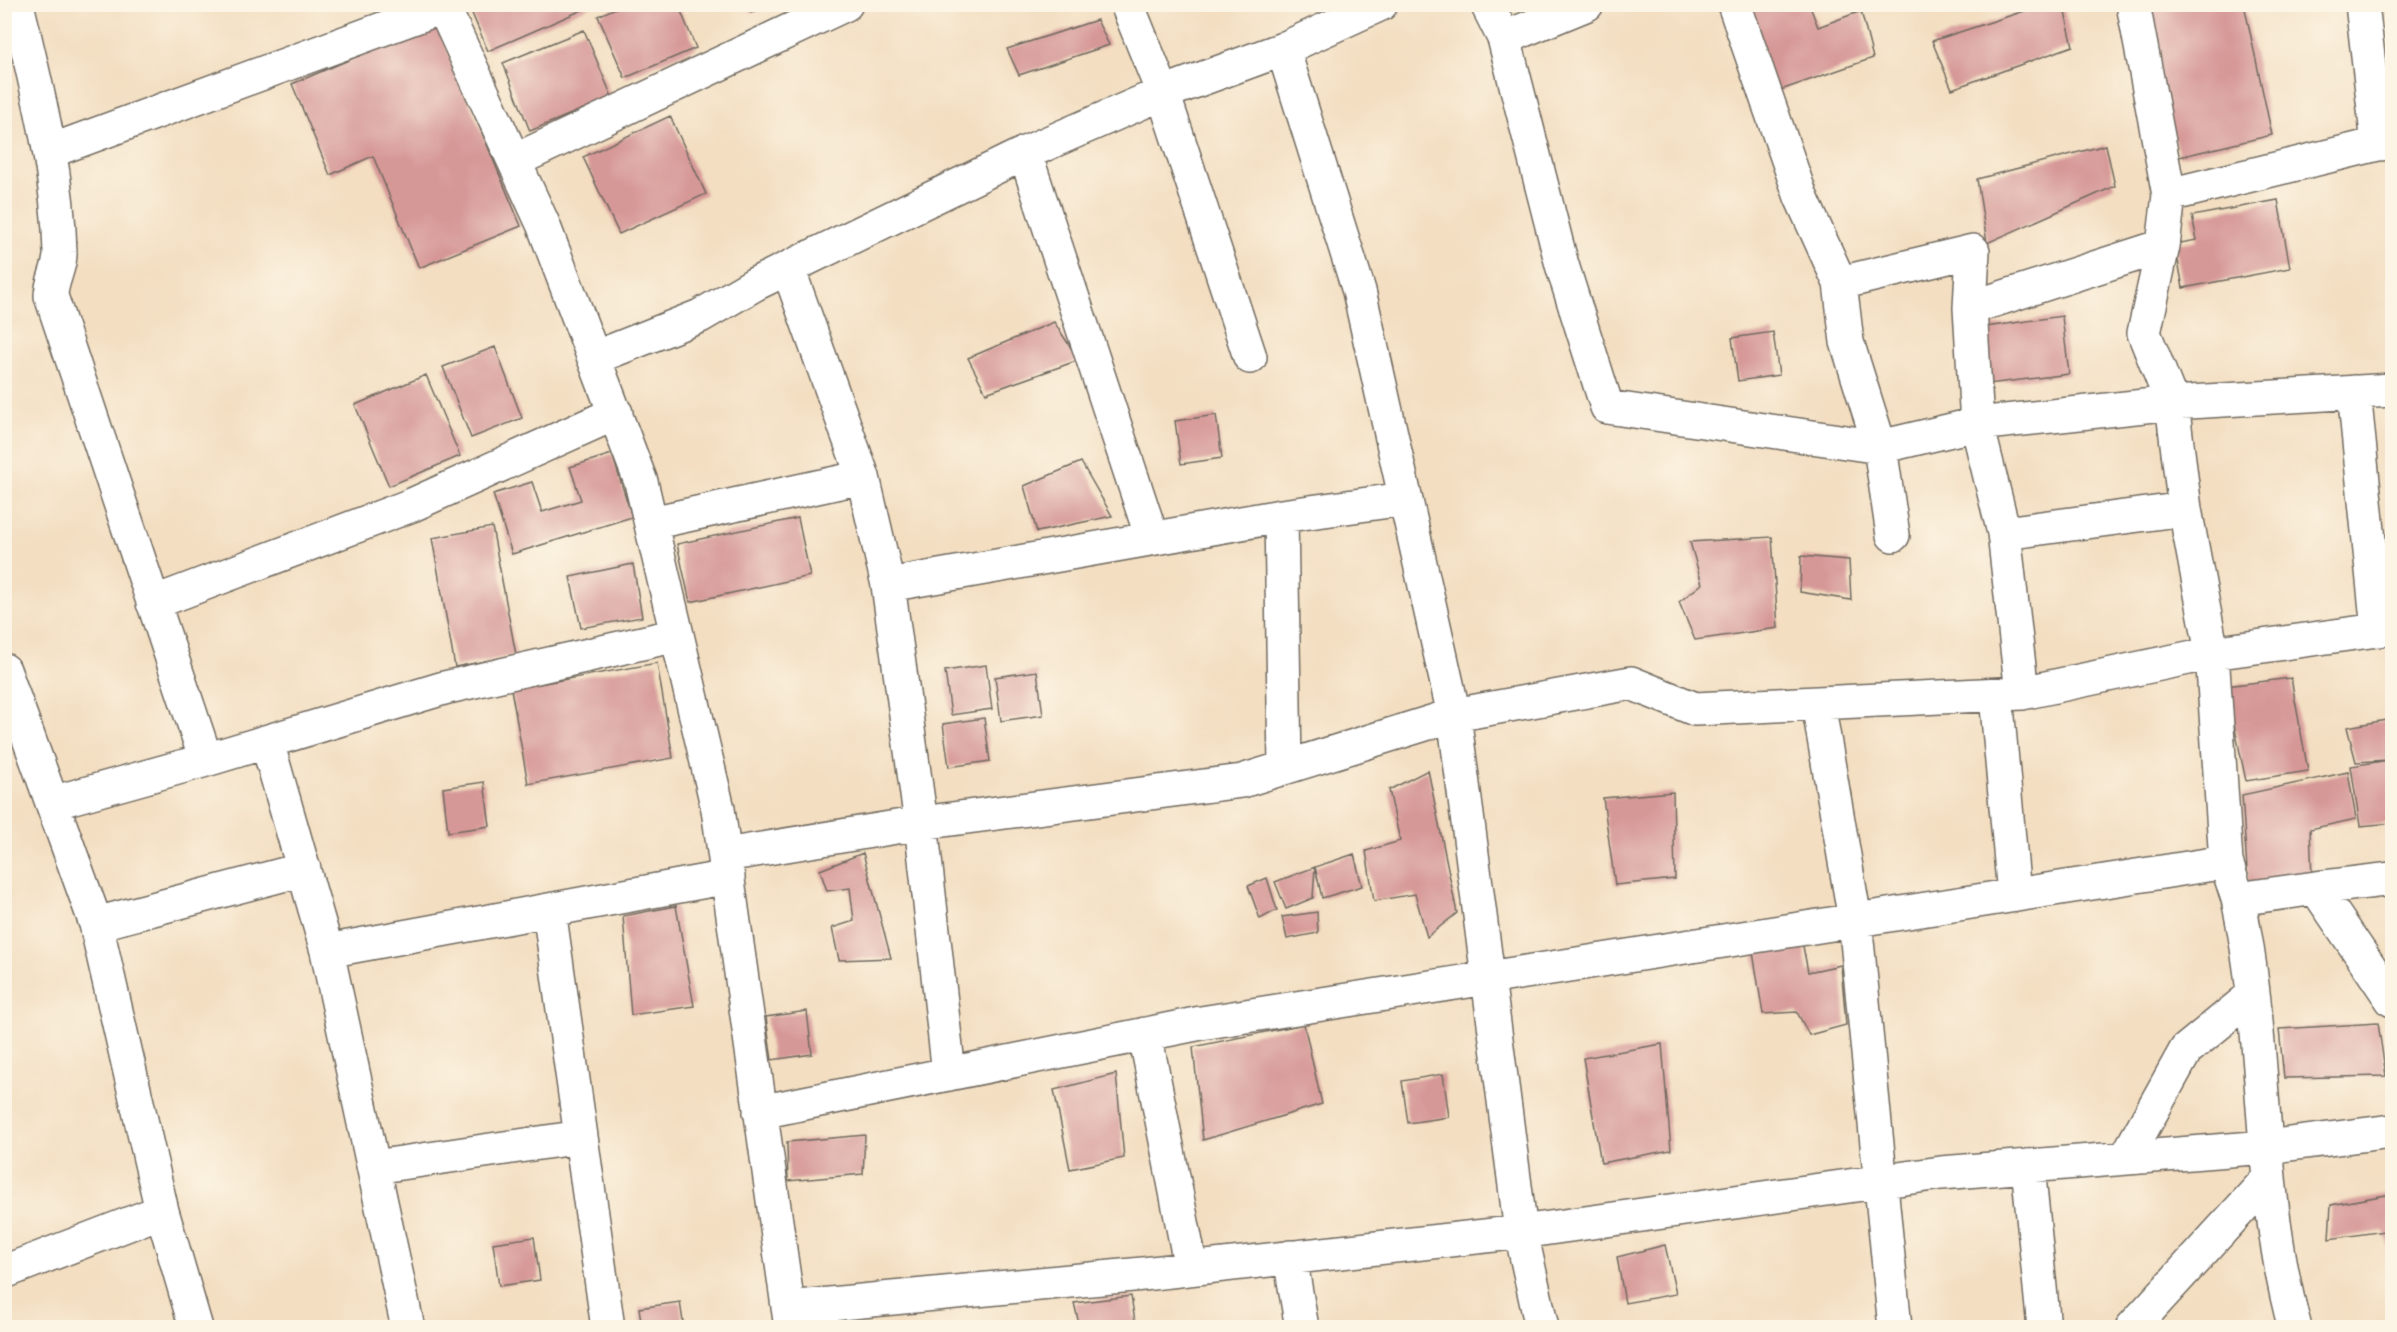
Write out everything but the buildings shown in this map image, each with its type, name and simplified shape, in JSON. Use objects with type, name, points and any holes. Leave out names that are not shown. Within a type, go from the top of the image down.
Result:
[{"type":"street","points":[[17,4],[51,151],[61,255],[51,281],[51,296],[206,760]]},
{"type":"street","points":[[514,161],[846,4]]},
{"type":"street","points":[[1126,4],[1163,93],[1250,357]]},
{"type":"street","points":[[594,358],[700,316],[788,268],[1025,153],[1163,93],[1283,49],[1381,4]]},
{"type":"street","points":[[1487,4],[1504,38],[1562,265],[1607,407],[1880,447],[1977,424],[2172,403],[2392,390]]},
{"type":"street","points":[[1504,38],[1587,4]]},
{"type":"street","points":[[1734,4],[1801,196],[1840,283],[1847,342],[1880,447],[1893,535]]},
{"type":"street","points":[[2133,4],[2169,195],[2163,246],[2144,333],[2172,403],[2185,509],[2212,653],[2226,862],[2238,900],[2247,941],[2282,1282],[2295,1328]]},
{"type":"street","points":[[2169,195],[2385,143],[2362,4]]},
{"type":"street","points":[[51,151],[442,6],[543,224],[641,482],[718,809],[789,1318],[1191,1268],[1521,1232],[1941,1173],[2126,1158],[2268,1163],[2392,1131]]},
{"type":"street","points":[[1283,49],[1359,291],[1454,715],[1490,977],[1521,1232],[1542,1328]]},
{"type":"street","points":[[1025,153],[1152,538]]},
{"type":"street","points":[[1970,308],[2163,246]]},
{"type":"street","points":[[1840,283],[1973,251],[1970,308],[1977,424],[2004,533],[2014,896]]},
{"type":"street","points":[[788,268],[863,477],[888,585],[921,823],[949,1074]]},
{"type":"street","points":[[327,951],[549,909],[726,866],[921,823],[1242,781],[1454,715],[1631,683],[1695,709],[2009,694],[2212,653],[2385,629],[2354,392]]},
{"type":"street","points":[[153,603],[412,505],[616,413]]},
{"type":"street","points":[[651,523],[863,477]]},
{"type":"street","points":[[888,585],[1281,516],[1404,499]]},
{"type":"street","points":[[2004,533],[2185,509]]},
{"type":"street","points":[[1281,516],[1285,767]]},
{"type":"street","points":[[52,803],[206,760],[444,688],[677,635]]},
{"type":"street","points":[[4,670],[96,924],[162,1211],[196,1328]]},
{"type":"street","points":[[1818,703],[1855,920],[1895,1328]]},
{"type":"street","points":[[267,742],[327,951],[408,1328]]},
{"type":"street","points":[[760,1112],[1145,1034],[1490,977],[2226,862]]},
{"type":"street","points":[[96,924],[304,869]]},
{"type":"street","points":[[2238,900],[2392,879]]},
{"type":"street","points":[[2316,888],[2392,1000]]},
{"type":"street","points":[[549,909],[608,1328]]},
{"type":"street","points":[[2126,1158],[2186,1050],[2253,995]]},
{"type":"street","points":[[1145,1034],[1191,1268]]},
{"type":"street","points":[[374,1167],[581,1137]]},
{"type":"street","points":[[2132,1328],[2268,1163]]},
{"type":"street","points":[[2028,1166],[2044,1328]]},
{"type":"street","points":[[5,1272],[162,1211]]},
{"type":"street","points":[[1290,1257],[1302,1328]]}]
